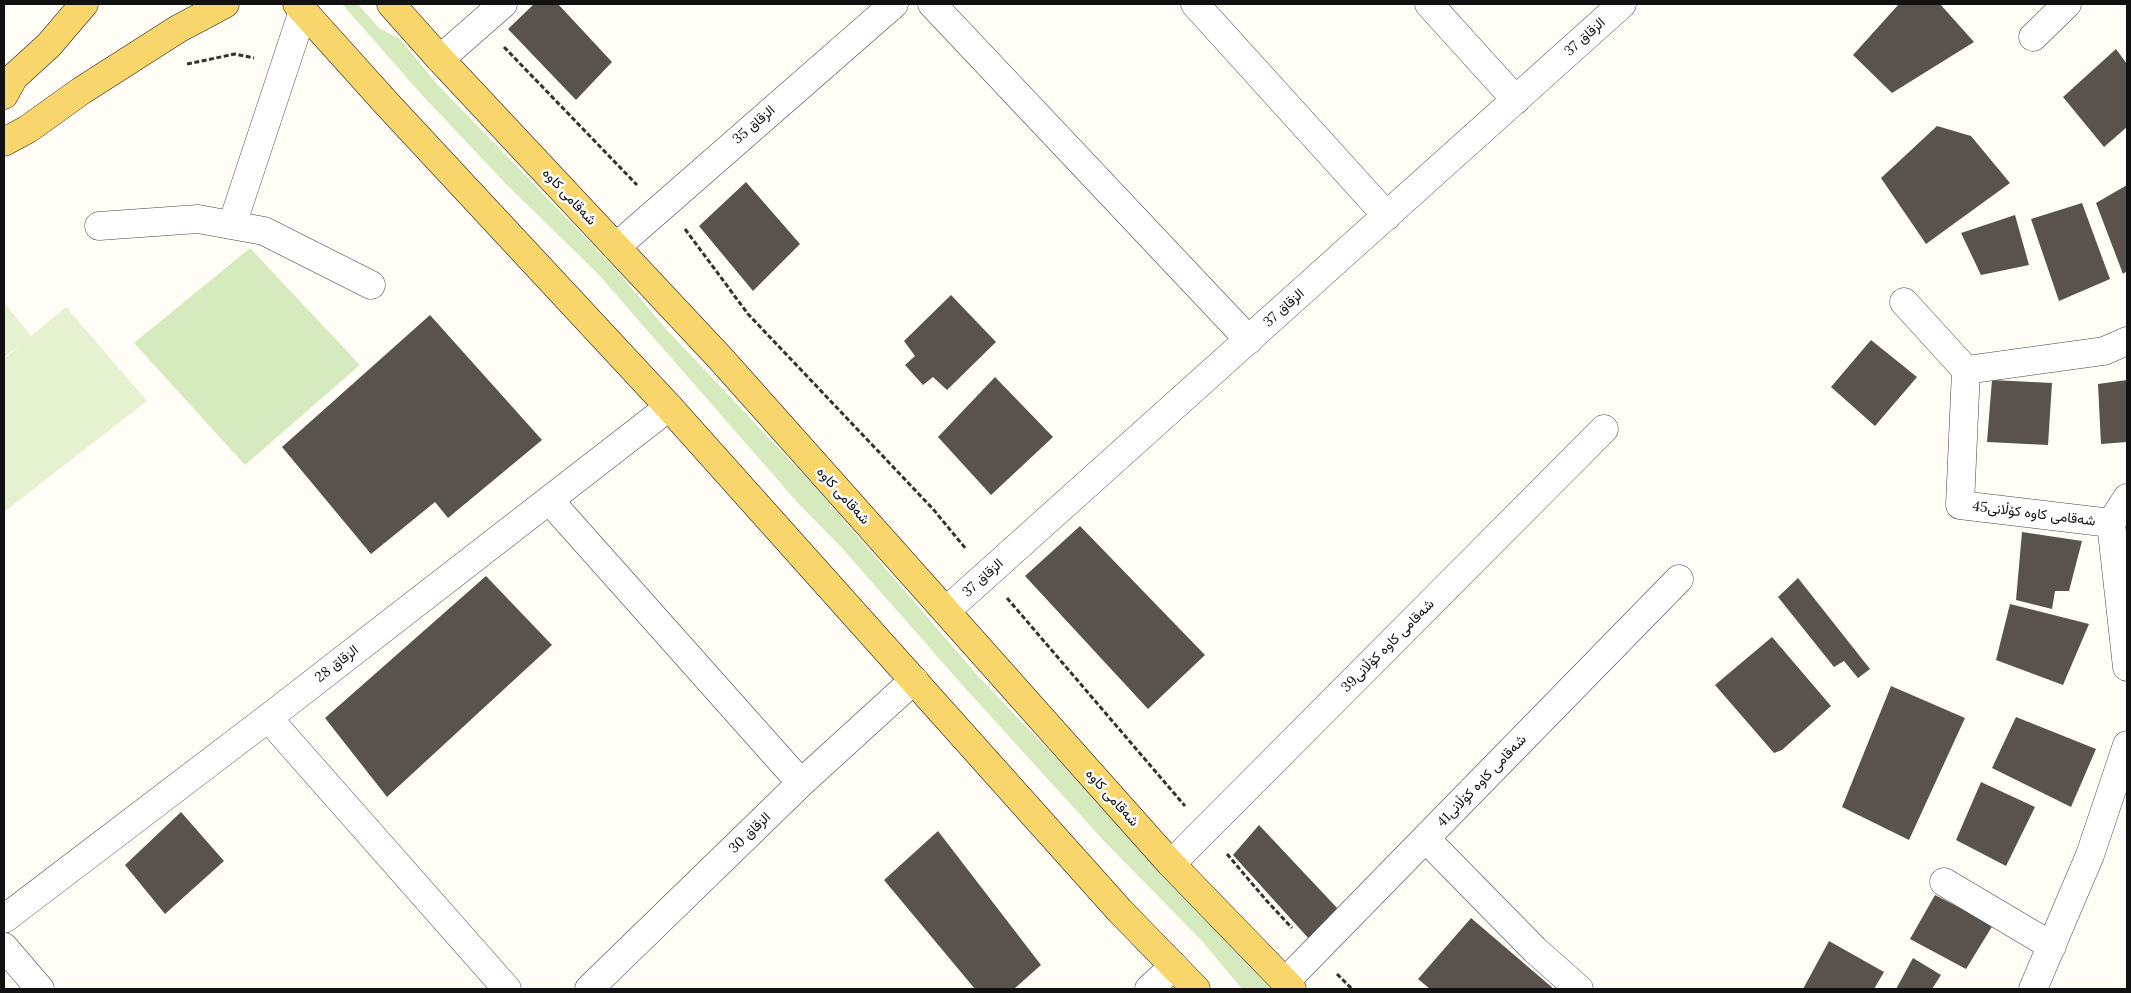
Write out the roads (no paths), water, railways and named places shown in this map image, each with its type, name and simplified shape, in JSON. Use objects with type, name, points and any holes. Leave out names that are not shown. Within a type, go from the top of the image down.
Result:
[{"type":"main road","points":[[4,95],[14,77],[49,45],[84,4]]},
{"type":"main road","points":[[4,142],[28,129],[80,91],[178,29],[225,4]]},
{"type":"main road","name":"شەقامی کاوە","points":[[391,4],[440,59],[721,359],[1171,864],[1289,986]]},
{"type":"main road","points":[[300,7],[388,105],[669,407],[1120,911],[1196,989]]},
{"type":"street","points":[[440,59],[503,4]]},
{"type":"street","name":"الزقاق 35","points":[[616,247],[894,4]]},
{"type":"street","points":[[932,4],[1249,340]]},
{"type":"street","points":[[1195,4],[1387,216]]},
{"type":"street","points":[[1429,4],[1516,100]]},
{"type":"street","name":"الزقاق 37","points":[[946,611],[1622,4]]},
{"type":"street","points":[[2032,37],[2068,4]]},
{"type":"street","points":[[232,225],[285,66],[300,7]]},
{"type":"street","points":[[99,226],[198,219],[264,230],[371,285]]},
{"type":"street","points":[[1904,302],[1966,370],[2104,351],[2127,341]]},
{"type":"street","name":"شەقامی کاوە کۆڵانی45","points":[[1966,370],[1960,504],[2110,523],[2127,668]]},
{"type":"street","name":"الزقاق 28","points":[[4,919],[268,718],[669,407]]},
{"type":"street","name":"شەقامی کاوە کۆڵانی39","points":[[1171,864],[1604,429]]},
{"type":"street","points":[[2110,523],[2127,498]]},
{"type":"street","points":[[549,500],[801,783]]},
{"type":"street","name":"شەقامی کاوە کۆڵانی41","points":[[1289,986],[1316,952],[1679,580]]},
{"type":"street","name":"الزقاق 30","points":[[589,989],[801,783],[914,680]]},
{"type":"street","points":[[268,718],[507,989]]},
{"type":"street","points":[[2033,989],[2090,855],[2127,745]]},
{"type":"street","points":[[1426,839],[1535,950],[1579,989]]},
{"type":"street","points":[[1944,882],[2052,946]]},
{"type":"street","points":[[4,947],[40,989]]},
{"type":"street","points":[[1149,989],[1174,966]]}]
